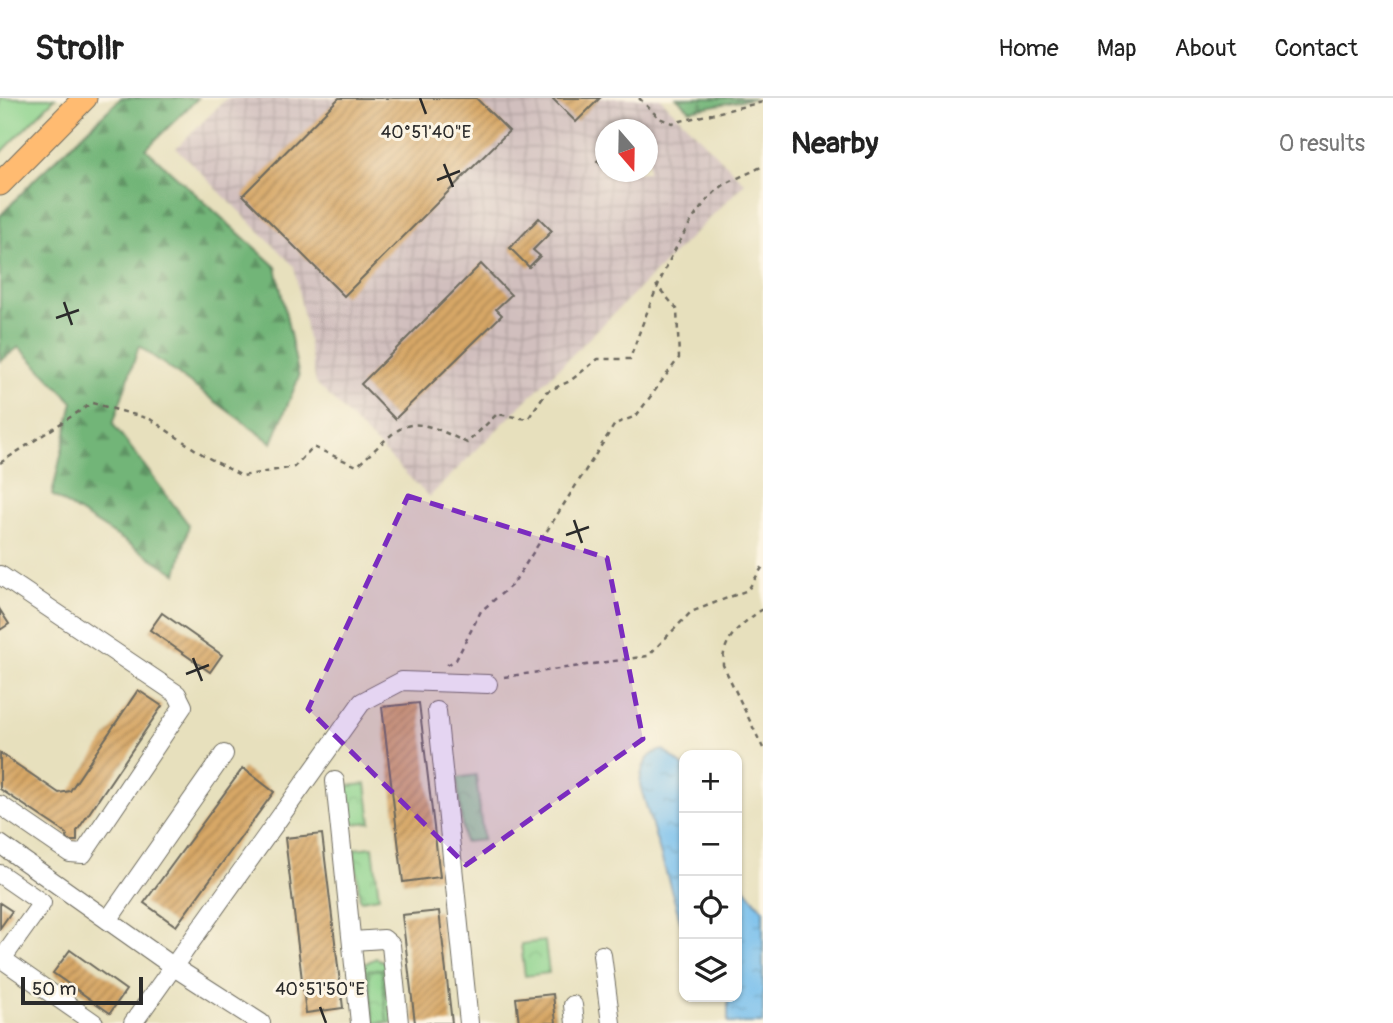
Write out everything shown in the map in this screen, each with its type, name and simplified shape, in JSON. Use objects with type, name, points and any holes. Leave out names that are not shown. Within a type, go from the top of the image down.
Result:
[{"type":"main road","points":[[0,184],[85,98]]},
{"type":"street","points":[[0,575],[177,694],[183,706],[83,854],[70,852],[0,805]]},
{"type":"street","points":[[133,1023],[362,702],[402,681],[488,684]]},
{"type":"street","points":[[437,711],[469,1023]]},
{"type":"street","points":[[108,920],[224,754]]},
{"type":"street","points":[[335,780],[360,1023]]},
{"type":"street","points":[[0,844],[174,967],[261,1023]]},
{"type":"street","points":[[0,874],[42,903],[2,959],[93,1023]]},
{"type":"street","points":[[352,941],[384,939],[391,945],[399,1023]]},
{"type":"street","points":[[602,955],[611,1023]]},
{"type":"street","points":[[573,1005],[575,1023]]},
{"type":"path","points":[[639,98],[659,118],[672,123],[763,102]]},
{"type":"path","points":[[0,463],[92,403],[150,419],[205,456],[242,476],[294,467],[313,447],[357,466],[401,426],[428,424],[467,443],[497,414],[528,419],[546,392],[570,381],[597,359],[630,359],[656,285],[705,202],[724,185],[763,166]]},
{"type":"path","points":[[417,682],[456,660],[481,611],[513,584],[615,424],[636,416],[680,358],[677,309],[656,285]]},
{"type":"path","points":[[488,684],[508,675],[649,656],[691,612],[748,590],[763,566]]},
{"type":"path","points":[[763,610],[730,637],[722,651],[723,665],[763,748]]},
{"type":"highlighted area","points":[[408,496],[607,558],[643,739],[466,865],[308,709]]},
{"type":"shaded area","points":[[227,98],[660,98],[745,183],[429,497],[316,383],[294,266],[176,148]]},
{"type":"green space","points":[[0,98],[55,98],[0,154]]},
{"type":"green space","points":[[121,98],[198,98],[146,149],[276,267],[299,377],[272,443],[139,346],[113,424],[189,525],[177,574],[52,495],[73,402],[19,347],[0,361],[0,216]]},
{"type":"green space","points":[[677,98],[755,98],[690,110]]},
{"type":"green space","points":[[476,775],[483,840],[464,842],[457,778]]},
{"type":"green space","points":[[366,784],[371,822],[352,824],[347,786]]},
{"type":"green space","points":[[373,847],[379,897],[360,900],[354,849]]},
{"type":"green space","points":[[545,941],[549,973],[525,976],[521,944]]},
{"type":"green space","points":[[376,958],[385,962],[393,1023],[369,1023],[364,964]]},
{"type":"green space","points":[[382,969],[387,1022],[374,1023],[368,970]]},
{"type":"water","points":[[664,750],[679,763],[679,916],[640,785],[643,768],[649,758]]},
{"type":"water","points":[[742,881],[763,910],[763,1023],[728,1023],[728,1002],[742,1002]]},
{"type":"building","points":[[339,98],[476,98],[509,131],[344,296],[243,195]]},
{"type":"building","points":[[552,98],[600,98],[576,122]]},
{"type":"building","points":[[539,218],[552,231],[533,250],[540,256],[529,267],[510,248]]},
{"type":"building","points":[[481,264],[511,295],[496,309],[502,315],[395,419],[361,384]]},
{"type":"building","points":[[0,610],[9,624],[0,630]]},
{"type":"building","points":[[162,613],[222,655],[210,672],[150,630]]},
{"type":"building","points":[[138,690],[162,706],[77,831],[77,841],[68,841],[66,833],[0,789],[0,753],[59,793],[70,791]]},
{"type":"building","points":[[419,703],[440,877],[403,882],[382,707]]},
{"type":"building","points":[[243,768],[274,792],[176,926],[144,903]]},
{"type":"building","points":[[322,834],[343,1008],[306,1013],[285,838]]},
{"type":"building","points":[[0,903],[12,911],[0,928]]},
{"type":"building","points":[[439,911],[452,1023],[415,1023],[402,915]]},
{"type":"building","points":[[70,950],[126,990],[110,1013],[53,973]]},
{"type":"building","points":[[553,994],[556,1023],[519,1023],[516,998]]}]
